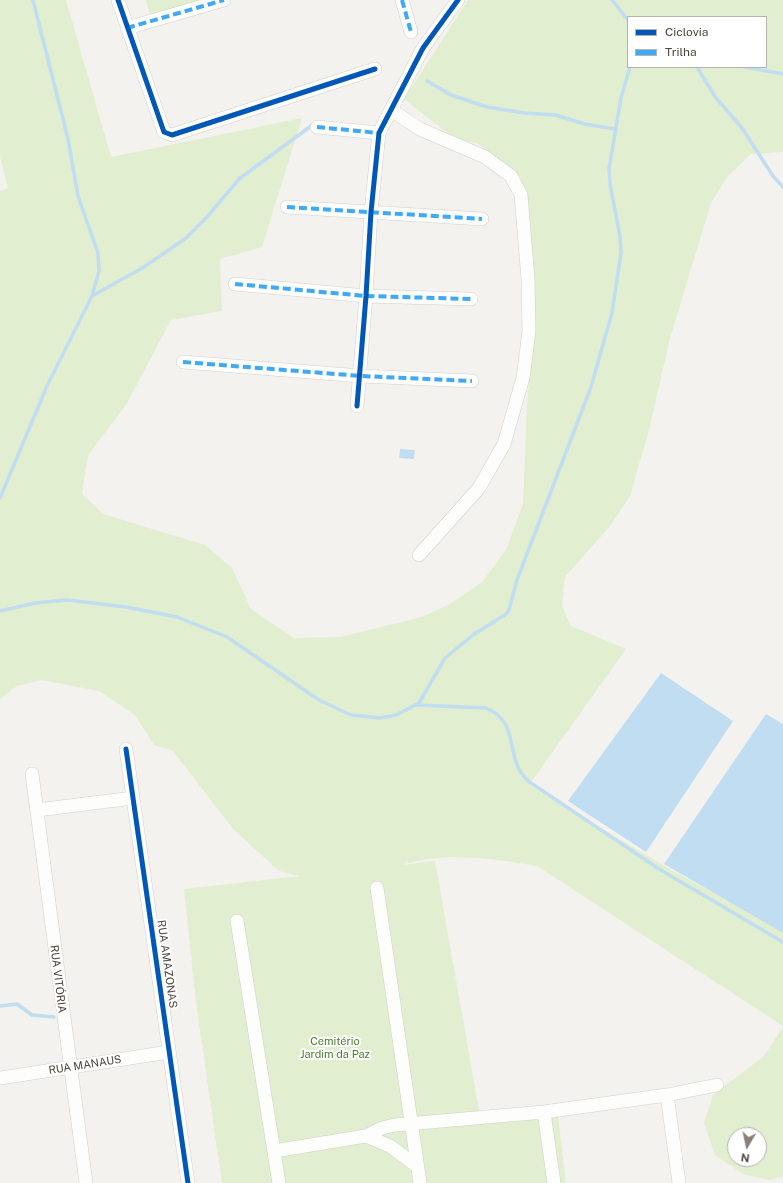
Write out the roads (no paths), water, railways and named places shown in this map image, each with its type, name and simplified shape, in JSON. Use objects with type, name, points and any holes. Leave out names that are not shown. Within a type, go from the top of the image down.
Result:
[{"type":"street","points":[[118,0],[164,132],[168,134],[172,135],[375,69]]},
{"type":"street","points":[[127,28],[224,0]]},
{"type":"street","points":[[402,0],[411,32]]},
{"type":"street","points":[[357,406],[361,376],[371,212],[379,133],[424,48],[458,0]]},
{"type":"street","points":[[391,110],[420,129],[485,157],[511,176],[521,195],[528,279],[529,331],[523,378],[504,444],[479,488],[419,555]]},
{"type":"street","points":[[317,127],[379,133]]},
{"type":"street","points":[[287,206],[482,219]]},
{"type":"street","points":[[235,284],[366,296],[471,299]]},
{"type":"street","points":[[182,362],[361,376],[472,382]]},
{"type":"street","name":"RUA AMAZONAS","points":[[126,749],[188,1183]]},
{"type":"street","name":"RUA VITÓRIA","points":[[32,774],[86,1183]]},
{"type":"street","points":[[37,810],[133,798]]},
{"type":"street","points":[[377,888],[420,1183]]},
{"type":"street","points":[[237,921],[279,1183]]},
{"type":"street","name":"RUA MANAUS","points":[[0,1078],[169,1052]]},
{"type":"street","points":[[274,1151],[366,1136],[388,1126],[544,1112],[667,1095],[717,1085]]},
{"type":"street","points":[[667,1095],[679,1183]]},
{"type":"street","points":[[544,1112],[554,1183]]},
{"type":"street","points":[[366,1136],[390,1146],[418,1166]]},
{"type":"water","points":[[400,449],[415,450],[414,459],[399,458]]},
{"type":"water","points":[[661,673],[733,721],[646,852],[568,801]]},
{"type":"water","points":[[766,714],[783,724],[783,933],[664,864]]},
{"type":"waterway","points":[[0,498],[47,386],[92,296],[99,271],[98,253],[78,196],[68,139],[33,0]]},
{"type":"waterway","points":[[612,0],[627,19]]},
{"type":"waterway","points":[[0,611],[35,603],[67,600],[126,607],[177,617],[227,637],[319,700],[351,715],[380,718],[396,715],[419,703],[445,658],[473,635],[506,614],[509,610],[517,580],[591,387],[612,313],[621,253],[620,236],[610,184],[609,169],[621,98],[630,68]]},
{"type":"waterway","points":[[698,68],[716,98],[742,128],[773,176],[783,187]]},
{"type":"waterway","points":[[750,68],[783,74]]},
{"type":"waterway","points":[[427,81],[451,95],[487,107],[525,113],[555,115],[585,124],[615,129]]},
{"type":"waterway","points":[[92,296],[144,267],[186,238],[207,217],[239,179],[311,126]]},
{"type":"waterway","points":[[416,705],[486,708],[497,714],[509,731],[516,762],[520,772],[528,781],[659,869],[783,942]]},
{"type":"waterway","points":[[0,1006],[17,1004],[32,1015],[54,1017]]},
{"type":"park label","name":"Cemitério Jardim da Paz","points":[[335,1048]]}]
